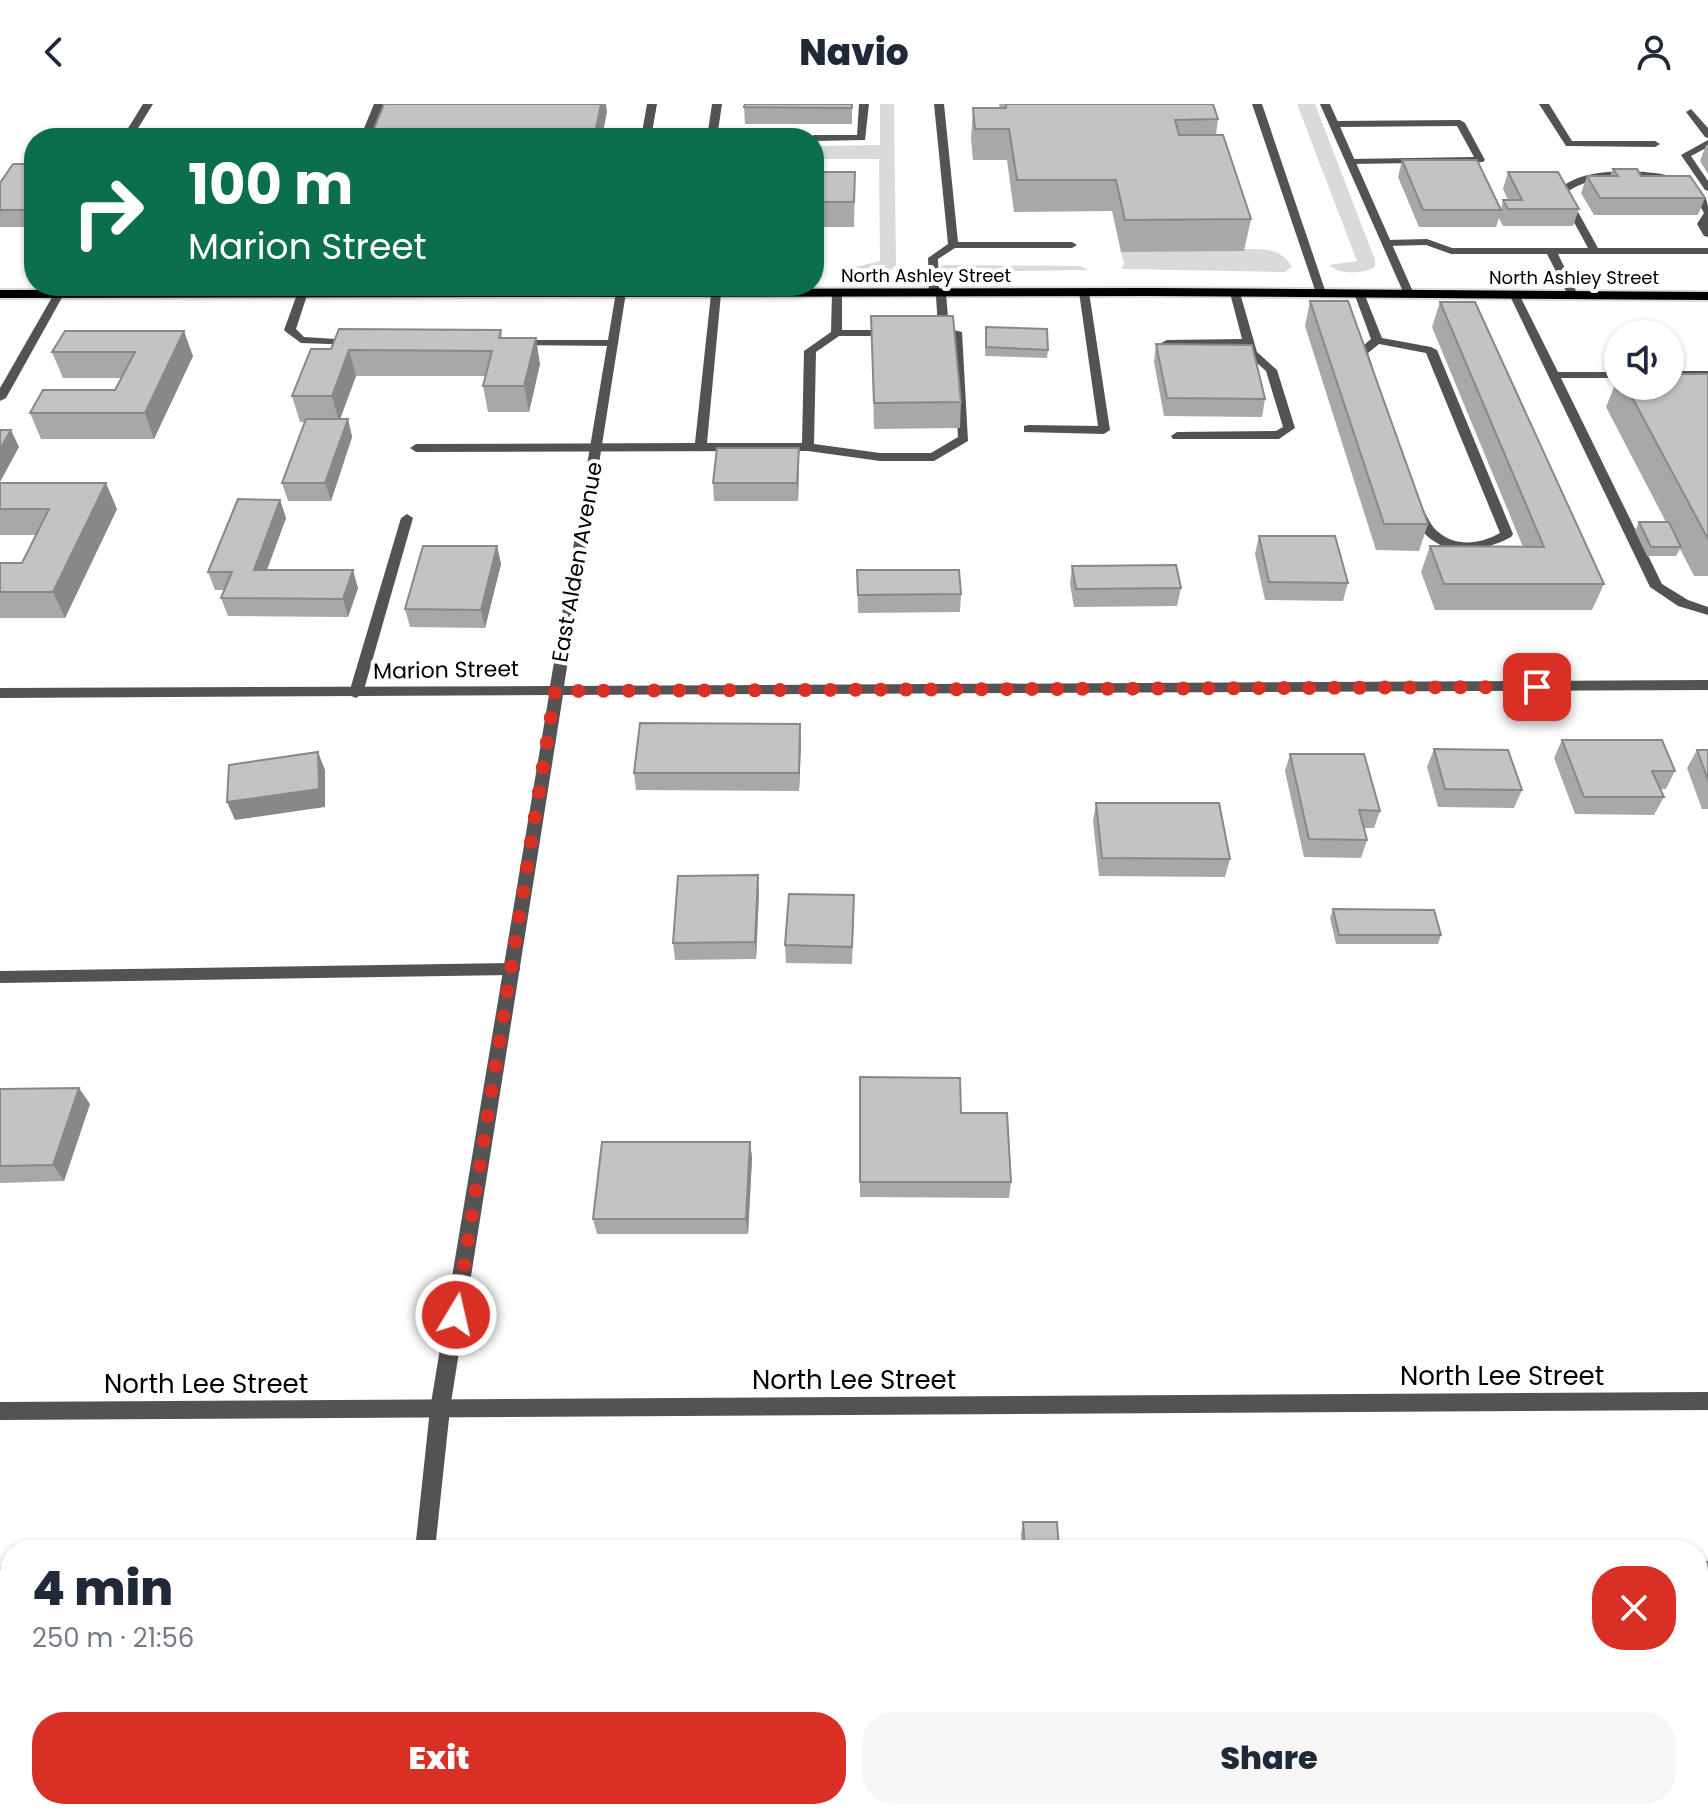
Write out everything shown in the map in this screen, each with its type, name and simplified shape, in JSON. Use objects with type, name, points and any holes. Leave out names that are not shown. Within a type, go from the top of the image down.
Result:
[{"type":"main road","name":"North Ashley Street","points":[[0,294],[24,291]]},
{"type":"main road","name":"North Ashley Street","points":[[824,293],[1708,296]]},
{"type":"street","points":[[133,128],[148,104]]},
{"type":"street","points":[[369,128],[379,104]]},
{"type":"street","points":[[648,128],[652,104]]},
{"type":"street","points":[[713,128],[717,104]]},
{"type":"street","points":[[824,138],[862,138],[864,104]]},
{"type":"street","points":[[939,104],[953,245]]},
{"type":"street","points":[[1257,104],[1321,293]]},
{"type":"street","points":[[1325,104],[1409,294]]},
{"type":"street","points":[[1544,104],[1569,144],[1655,144]]},
{"type":"street","points":[[1688,108],[1708,112]]},
{"type":"street","points":[[1688,108],[1708,135]]},
{"type":"street","points":[[1335,124],[1460,123],[1480,160],[1351,161]]},
{"type":"street","points":[[1708,143],[1686,155],[1708,188]]},
{"type":"street","points":[[1595,251],[1562,191],[1570,181],[1586,175],[1652,175],[1675,181],[1694,191],[1708,213],[1702,224],[1708,234]]},
{"type":"street","points":[[1387,243],[1427,242],[1451,251],[1708,251]]},
{"type":"street","points":[[944,332],[933,258],[953,245],[1072,245]]},
{"type":"street","points":[[1551,251],[1573,295]]},
{"type":"street","points":[[1028,429],[1104,430],[1084,292]]},
{"type":"street","points":[[836,333],[837,293]]},
{"type":"street","points":[[1177,436],[1279,435],[1289,428],[1271,370],[1252,353],[1235,293]]},
{"type":"street","points":[[1359,293],[1377,340]]},
{"type":"street","points":[[1514,294],[1657,587],[1683,603],[1708,611]]},
{"type":"street","points":[[0,398],[58,296]]},
{"type":"street","points":[[301,296],[290,330],[301,340],[374,343]]},
{"type":"street","name":"East Alden Avenue","points":[[426,1540],[440,1409],[620,296]]},
{"type":"street","points":[[701,447],[716,296]]},
{"type":"street","points":[[416,448],[808,447],[880,457],[934,457],[964,438],[956,332],[913,332]]},
{"type":"street","points":[[808,447],[810,351],[836,333],[898,333]]},
{"type":"street","points":[[1377,340],[1431,350],[1507,534],[1487,546],[1456,547],[1427,530],[1362,352],[1377,340]]},
{"type":"street","points":[[1167,343],[1249,342]]},
{"type":"street","points":[[501,343],[613,343]]},
{"type":"street","points":[[1684,374],[1708,374]]},
{"type":"street","points":[[1554,375],[1604,375]]},
{"type":"street","points":[[356,693],[407,518]]},
{"type":"street","name":"Marion Street","points":[[0,693],[1708,685]]},
{"type":"street","points":[[0,977],[512,969]]},
{"type":"street","name":"North Lee Street","points":[[0,1411],[1708,1401]]},
{"type":"shaded area","points":[[880,104],[894,104],[896,265],[882,273],[870,274],[855,267],[880,261],[879,159],[824,159],[824,146],[880,145]]},
{"type":"shaded area","points":[[1297,104],[1315,104],[1375,260],[1375,267],[1345,272],[1329,265],[1357,261]]},
{"type":"shaded area","points":[[1244,249],[1277,253],[1292,267],[1285,272],[1122,269],[1121,252]]},
{"type":"shaded area","points":[[1080,266],[1088,270],[947,272],[940,267]]},
{"type":"building","points":[[384,104],[601,104],[596,128],[374,128]]},
{"type":"building","points":[[745,104],[852,104],[852,108],[744,107]]},
{"type":"building","points":[[1006,104],[1213,104],[1218,119],[1175,120],[1179,135],[1223,135],[1251,219],[1125,220],[1116,180],[1017,180],[1009,129],[975,129],[973,108],[1006,108]]},
{"type":"building","points":[[1402,160],[1477,160],[1501,210],[1423,210]]},
{"type":"building","points":[[13,164],[24,164],[24,210],[0,210],[0,183]]},
{"type":"building","points":[[1613,169],[1637,169],[1641,176],[1690,176],[1705,198],[1600,198],[1587,176],[1618,176]]},
{"type":"building","points":[[824,172],[855,172],[854,202],[824,202]]},
{"type":"building","points":[[1508,172],[1558,172],[1579,209],[1508,209],[1503,200],[1522,200]]},
{"type":"building","points":[[1310,301],[1348,301],[1428,524],[1384,524]]},
{"type":"building","points":[[1440,302],[1475,302],[1604,584],[1444,584],[1430,546],[1544,547]]},
{"type":"building","points":[[871,316],[953,316],[961,402],[874,403]]},
{"type":"building","points":[[986,327],[1047,329],[1048,350],[986,347]]},
{"type":"building","points":[[339,329],[501,330],[499,338],[536,338],[524,386],[483,386],[492,351],[349,350],[332,396],[292,396],[311,349],[331,349]]},
{"type":"building","points":[[65,331],[184,331],[145,413],[30,413],[43,390],[115,390],[135,352],[52,352]]},
{"type":"building","points":[[1156,344],[1252,345],[1265,399],[1167,398]]},
{"type":"building","points":[[1684,374],[1708,374],[1708,539],[1634,400],[1684,400]]},
{"type":"building","points":[[306,419],[348,419],[325,483],[282,483]]},
{"type":"building","points":[[0,430],[11,430],[0,449]]},
{"type":"building","points":[[717,448],[799,448],[797,483],[713,483]]},
{"type":"building","points":[[0,483],[106,483],[53,592],[0,592],[0,563],[22,563],[49,509],[0,509]]},
{"type":"building","points":[[238,499],[280,500],[254,570],[353,570],[343,599],[221,598],[232,572],[208,572]]},
{"type":"building","points":[[1639,522],[1669,522],[1681,547],[1651,547]]},
{"type":"building","points":[[1259,536],[1335,536],[1348,583],[1269,582]]},
{"type":"building","points":[[423,546],[497,546],[481,610],[405,609]]},
{"type":"building","points":[[1176,565],[1181,588],[1076,589],[1072,566]]},
{"type":"building","points":[[857,570],[959,570],[961,594],[858,595]]},
{"type":"building","points":[[640,723],[800,724],[799,773],[634,773]]},
{"type":"building","points":[[1562,740],[1662,740],[1675,771],[1652,771],[1664,797],[1584,797]]},
{"type":"building","points":[[1434,749],[1508,750],[1522,790],[1445,789]]},
{"type":"building","points":[[1697,750],[1708,750],[1708,780]]},
{"type":"building","points":[[318,752],[319,789],[227,802],[229,765]]},
{"type":"building","points":[[1290,754],[1364,754],[1380,811],[1359,810],[1367,840],[1309,839]]},
{"type":"building","points":[[1096,803],[1219,803],[1230,859],[1102,858]]},
{"type":"building","points":[[758,875],[755,942],[673,943],[678,876]]},
{"type":"building","points":[[789,894],[854,895],[852,947],[785,945]]},
{"type":"building","points":[[1333,909],[1434,910],[1441,935],[1339,935]]},
{"type":"building","points":[[860,1077],[960,1078],[961,1113],[1007,1113],[1011,1182],[860,1182]]},
{"type":"building","points":[[79,1088],[53,1165],[0,1166],[0,1089]]},
{"type":"building","points":[[602,1142],[750,1142],[746,1219],[593,1219]]},
{"type":"building","points":[[1023,1522],[1057,1522],[1058,1540],[1024,1540]]},
{"type":"route","points":[[456,1315],[555,691],[1537,687]]}]
